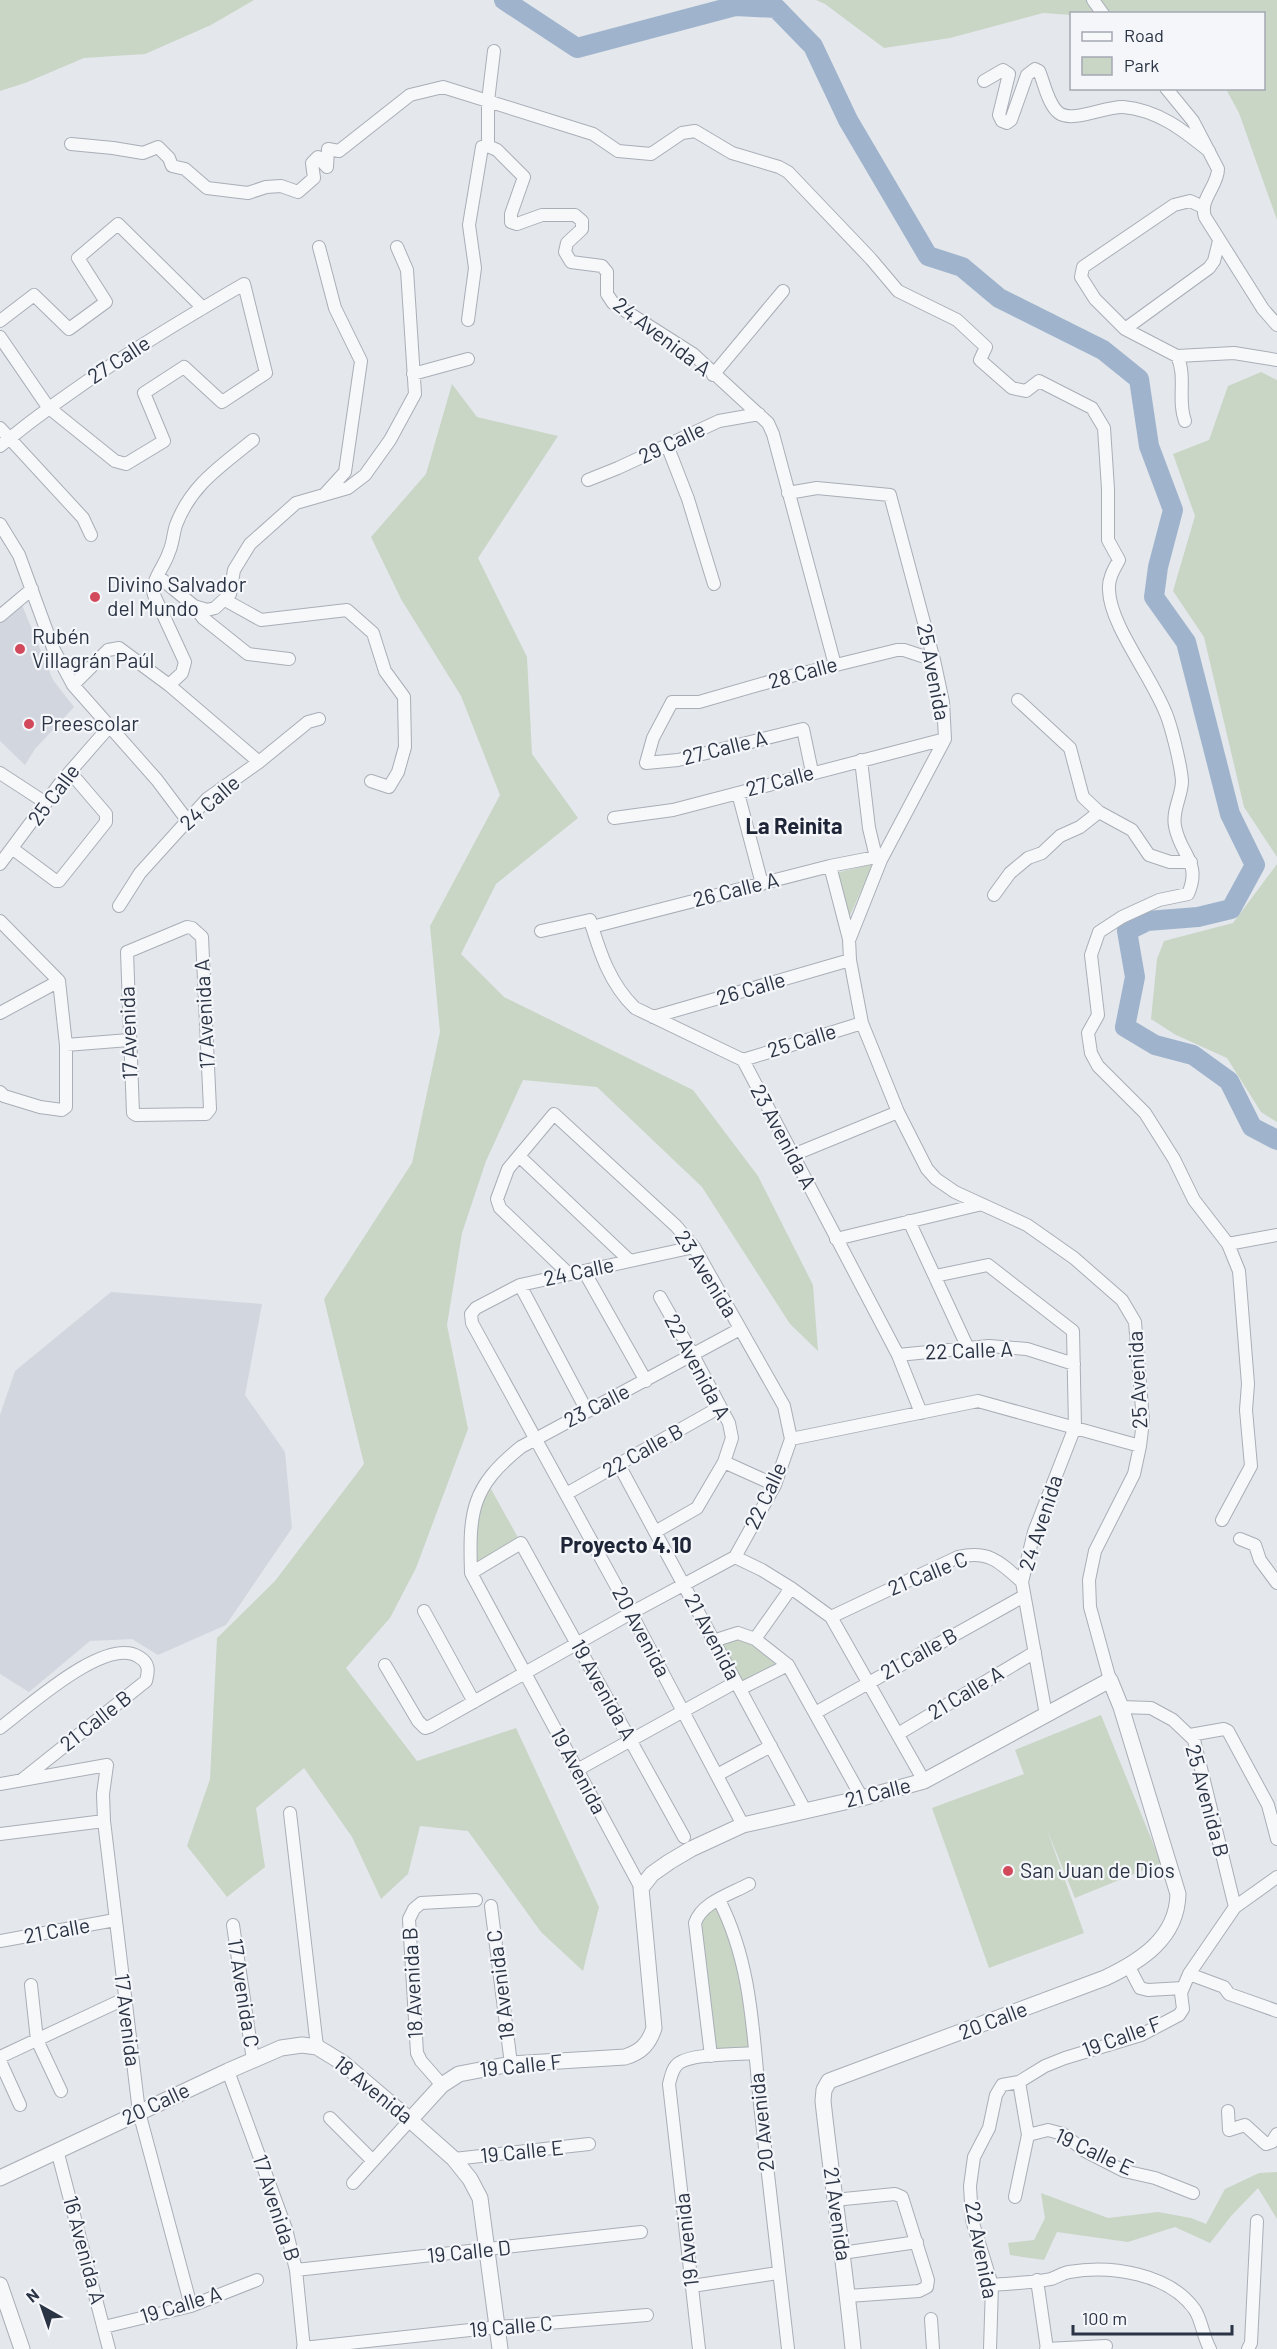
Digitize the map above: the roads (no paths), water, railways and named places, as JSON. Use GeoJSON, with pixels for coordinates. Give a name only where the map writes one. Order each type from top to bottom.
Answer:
{"type":"FeatureCollection","features":[{"type":"Feature","properties":{"kind":"street"},"geometry":{"type":"LineString","coordinates":[[468,320],[475,268],[469,225],[482,147],[488,146],[488,100],[494,51]]}},
{"type":"Feature","properties":{"kind":"street"},"geometry":{"type":"LineString","coordinates":[[984,81],[1003,70],[1009,74],[999,115],[1002,121],[1007,123],[1011,120],[1027,75],[1035,69],[1039,71],[1054,108],[1061,114],[1070,116],[1124,107],[1163,117],[1209,152]]}},
{"type":"Feature","properties":{"kind":"street"},"geometry":{"type":"LineString","coordinates":[[71,144],[143,153],[158,147],[169,158],[172,166],[185,169],[207,188],[248,194],[266,187],[281,186],[298,192],[314,178],[312,163],[318,157],[327,167],[328,149],[339,151],[410,95],[442,87],[593,134],[618,151],[651,154],[682,133],[695,131],[732,153],[780,167],[788,172],[871,259],[898,291],[957,320],[972,334],[986,348],[980,360],[1012,388],[1026,391],[1039,381],[1092,408],[1104,429],[1108,480],[1108,540],[1119,560],[1112,573],[1108,590],[1116,618],[1168,719],[1182,783],[1175,806],[1174,824],[1178,839],[1191,862],[1195,879],[1188,894],[1159,900],[1122,917],[1099,932],[1091,955],[1098,1015],[1088,1033],[1091,1053],[1098,1066],[1145,1113],[1174,1160],[1194,1200],[1228,1244],[1239,1271],[1247,1362],[1246,1410],[1251,1466],[1222,1520]]}},
{"type":"Feature","properties":{"kind":"street"},"geometry":{"type":"LineString","coordinates":[[1168,90],[1193,121],[1216,164],[1218,175],[1203,207],[1205,217],[1263,309],[1277,326]]}},
{"type":"Feature","properties":{"kind":"street","name":"24 Avenida A"},"geometry":{"type":"LineString","coordinates":[[488,146],[497,150],[524,177],[511,214],[511,222],[518,224],[542,215],[575,215],[582,221],[582,229],[567,243],[565,252],[571,262],[602,266],[607,272],[607,294],[613,303],[693,354],[713,375],[768,423],[773,434],[835,665]]}},
{"type":"Feature","properties":{"kind":"street"},"geometry":{"type":"LineString","coordinates":[[1203,207],[1190,201],[1174,205],[1083,267],[1081,277],[1087,289],[1125,329],[1177,356],[1234,353],[1277,360]]}},
{"type":"Feature","properties":{"kind":"street"},"geometry":{"type":"LineString","coordinates":[[0,321],[34,295],[69,329],[106,302],[78,258],[118,224],[203,308]]}},
{"type":"Feature","properties":{"kind":"street"},"geometry":{"type":"LineString","coordinates":[[1125,329],[1209,268],[1215,261],[1220,241]]}},
{"type":"Feature","properties":{"kind":"street"},"geometry":{"type":"LineString","coordinates":[[319,247],[335,308],[361,361],[345,472],[324,495]]}},
{"type":"Feature","properties":{"kind":"street"},"geometry":{"type":"LineString","coordinates":[[194,606],[211,610],[225,600],[230,594],[234,570],[250,544],[296,503],[348,488],[365,475],[390,440],[415,394],[407,270],[397,247]]}},
{"type":"Feature","properties":{"kind":"street","name":"27 Calle"},"geometry":{"type":"LineString","coordinates":[[5,442],[48,407],[244,284],[267,373],[222,402],[183,367],[144,393],[164,441],[126,464],[115,461],[48,407]]}},
{"type":"Feature","properties":{"kind":"street"},"geometry":{"type":"LineString","coordinates":[[713,375],[783,291]]}},
{"type":"Feature","properties":{"kind":"street"},"geometry":{"type":"LineString","coordinates":[[0,337],[48,407]]}},
{"type":"Feature","properties":{"kind":"street"},"geometry":{"type":"LineString","coordinates":[[1177,356],[1182,366],[1182,413],[1185,421]]}},
{"type":"Feature","properties":{"kind":"street"},"geometry":{"type":"LineString","coordinates":[[413,374],[468,358]]}},
{"type":"Feature","properties":{"kind":"street","name":"29 Calle"},"geometry":{"type":"LineString","coordinates":[[588,480],[719,421],[759,414]]}},
{"type":"Feature","properties":{"kind":"street"},"geometry":{"type":"LineString","coordinates":[[0,428],[5,442],[82,518],[91,535]]}},
{"type":"Feature","properties":{"kind":"street"},"geometry":{"type":"LineString","coordinates":[[169,685],[182,673],[185,662],[153,592],[153,585],[170,552],[176,526],[186,503],[202,482],[253,440]]}},
{"type":"Feature","properties":{"kind":"street"},"geometry":{"type":"LineString","coordinates":[[667,445],[688,499],[714,584]]}},
{"type":"Feature","properties":{"kind":"street","name":"25 Avenida"},"geometry":{"type":"LineString","coordinates":[[788,493],[817,488],[891,495],[943,702],[945,739],[878,859],[849,939]]}},
{"type":"Feature","properties":{"kind":"street"},"geometry":{"type":"LineString","coordinates":[[0,524],[20,555],[53,648],[73,685],[157,780],[187,820]]}},
{"type":"Feature","properties":{"kind":"street"},"geometry":{"type":"LineString","coordinates":[[158,576],[194,606],[203,618],[248,654],[289,659]]}},
{"type":"Feature","properties":{"kind":"street"},"geometry":{"type":"LineString","coordinates":[[0,616],[32,589]]}},
{"type":"Feature","properties":{"kind":"street"},"geometry":{"type":"LineString","coordinates":[[225,600],[261,620],[347,610],[373,633],[386,671],[404,697],[405,747],[398,772],[389,787],[371,781]]}},
{"type":"Feature","properties":{"kind":"street"},"geometry":{"type":"LineString","coordinates":[[73,685],[106,651],[113,647],[122,650],[169,685],[259,762]]}},
{"type":"Feature","properties":{"kind":"street","name":"28 Calle"},"geometry":{"type":"LineString","coordinates":[[646,763],[653,738],[672,702],[699,702],[897,650],[904,650],[934,660]]}},
{"type":"Feature","properties":{"kind":"street"},"geometry":{"type":"LineString","coordinates":[[1018,700],[1070,748],[1083,797],[1099,812],[1132,830],[1149,855],[1170,862],[1191,862]]}},
{"type":"Feature","properties":{"kind":"street","name":"24 Calle"},"geometry":{"type":"LineString","coordinates":[[119,906],[140,873],[207,799],[259,762],[308,722],[318,719]]}},
{"type":"Feature","properties":{"kind":"street","name":"25 Calle"},"geometry":{"type":"LineString","coordinates":[[0,864],[70,772],[110,727]]}},
{"type":"Feature","properties":{"kind":"street","name":"27 Calle A"},"geometry":{"type":"LineString","coordinates":[[646,763],[678,760],[803,729],[812,772]]}},
{"type":"Feature","properties":{"kind":"street","name":"27 Calle"},"geometry":{"type":"LineString","coordinates":[[614,818],[673,810],[945,739]]}},
{"type":"Feature","properties":{"kind":"street"},"geometry":{"type":"LineString","coordinates":[[861,760],[869,828],[878,859]]}},
{"type":"Feature","properties":{"kind":"street"},"geometry":{"type":"LineString","coordinates":[[13,849],[59,881],[106,822],[106,814],[70,772]]}},
{"type":"Feature","properties":{"kind":"street"},"geometry":{"type":"LineString","coordinates":[[0,773],[46,803]]}},
{"type":"Feature","properties":{"kind":"street"},"geometry":{"type":"LineString","coordinates":[[738,793],[762,884]]}},
{"type":"Feature","properties":{"kind":"street"},"geometry":{"type":"LineString","coordinates":[[994,895],[1010,873],[1028,858],[1042,853],[1060,836],[1080,827],[1099,812]]}},
{"type":"Feature","properties":{"kind":"street","name":"26 Calle A"},"geometry":{"type":"LineString","coordinates":[[541,931],[591,923],[830,866],[878,859]]}},
{"type":"Feature","properties":{"kind":"street","name":"25 Avenida"},"geometry":{"type":"LineString","coordinates":[[830,866],[849,939],[850,960],[862,1023],[898,1112],[927,1169],[936,1179],[978,1205],[1027,1225],[1074,1258],[1128,1307],[1135,1322],[1143,1421],[1140,1446],[1134,1474],[1095,1551],[1089,1580],[1090,1607],[1110,1680],[1121,1707],[1178,1894],[1178,1908],[1172,1923],[1164,1938],[1152,1950]]}},
{"type":"Feature","properties":{"kind":"street"},"geometry":{"type":"LineString","coordinates":[[0,921],[59,981],[66,1045],[66,1107],[62,1110],[40,1107],[4,1096],[0,1092]]}},
{"type":"Feature","properties":{"kind":"street","name":"23 Avenida A"},"geometry":{"type":"LineString","coordinates":[[591,923],[597,945],[611,978],[623,996],[635,1008],[743,1060],[898,1355],[921,1413]]}},
{"type":"Feature","properties":{"kind":"street","name":"17 Avenida"},"geometry":{"type":"LineString","coordinates":[[133,1113],[127,952],[187,927]]}},
{"type":"Feature","properties":{"kind":"street","name":"17 Avenida A"},"geometry":{"type":"LineString","coordinates":[[133,1113],[136,1115],[206,1114],[210,1109],[202,938],[192,928],[187,927]]}},
{"type":"Feature","properties":{"kind":"street","name":"26 Calle"},"geometry":{"type":"LineString","coordinates":[[653,1017],[850,960]]}},
{"type":"Feature","properties":{"kind":"street"},"geometry":{"type":"LineString","coordinates":[[0,1013],[59,981]]}},
{"type":"Feature","properties":{"kind":"street","name":"25 Calle"},"geometry":{"type":"LineString","coordinates":[[743,1060],[862,1023]]}},
{"type":"Feature","properties":{"kind":"street"},"geometry":{"type":"LineString","coordinates":[[66,1045],[129,1040]]}},
{"type":"Feature","properties":{"kind":"street"},"geometry":{"type":"LineString","coordinates":[[793,1155],[898,1112]]}},
{"type":"Feature","properties":{"kind":"street","name":"23 Avenida"},"geometry":{"type":"LineString","coordinates":[[519,1155],[554,1114],[676,1226],[694,1247],[784,1406],[791,1438]]}},
{"type":"Feature","properties":{"kind":"street"},"geometry":{"type":"LineString","coordinates":[[569,1274],[497,1203],[508,1169],[519,1155],[630,1261]]}},
{"type":"Feature","properties":{"kind":"street"},"geometry":{"type":"LineString","coordinates":[[836,1239],[978,1205]]}},
{"type":"Feature","properties":{"kind":"street"},"geometry":{"type":"LineString","coordinates":[[909,1221],[967,1346]]}},
{"type":"Feature","properties":{"kind":"street"},"geometry":{"type":"LineString","coordinates":[[1228,1244],[1277,1235]]}},
{"type":"Feature","properties":{"kind":"street","name":"24 Calle"},"geometry":{"type":"LineString","coordinates":[[471,1314],[476,1308],[520,1285],[694,1247]]}},
{"type":"Feature","properties":{"kind":"street","name":"24 Avenida"},"geometry":{"type":"LineString","coordinates":[[935,1276],[988,1265],[1073,1331],[1075,1427],[1034,1533],[1022,1582],[1046,1714]]}},
{"type":"Feature","properties":{"kind":"street"},"geometry":{"type":"LineString","coordinates":[[584,1271],[646,1381]]}},
{"type":"Feature","properties":{"kind":"street"},"geometry":{"type":"LineString","coordinates":[[520,1285],[587,1411]]}},
{"type":"Feature","properties":{"kind":"street","name":"22 Avenida A"},"geometry":{"type":"LineString","coordinates":[[660,1297],[729,1423],[732,1438],[723,1462]]}},
{"type":"Feature","properties":{"kind":"street","name":"20 Avenida"},"geometry":{"type":"LineString","coordinates":[[471,1314],[472,1323],[631,1613],[743,1825]]}},
{"type":"Feature","properties":{"kind":"street","name":"23 Calle"},"geometry":{"type":"LineString","coordinates":[[474,1507],[486,1480],[497,1466],[534,1438],[646,1381],[740,1329]]}},
{"type":"Feature","properties":{"kind":"street","name":"22 Calle A"},"geometry":{"type":"LineString","coordinates":[[898,1355],[967,1346],[1028,1349],[1074,1364]]}},
{"type":"Feature","properties":{"kind":"street","name":"22 Calle"},"geometry":{"type":"LineString","coordinates":[[735,1557],[775,1485],[791,1438],[978,1401],[1140,1446]]}},
{"type":"Feature","properties":{"kind":"street","name":"22 Calle B"},"geometry":{"type":"LineString","coordinates":[[566,1494],[720,1407]]}},
{"type":"Feature","properties":{"kind":"street"},"geometry":{"type":"LineString","coordinates":[[655,1532],[697,1508],[723,1462],[775,1485]]}},
{"type":"Feature","properties":{"kind":"street","name":"21 Avenida"},"geometry":{"type":"LineString","coordinates":[[619,1465],[805,1810]]}},
{"type":"Feature","properties":{"kind":"street","name":"19 Avenida"},"geometry":{"type":"LineString","coordinates":[[474,1507],[469,1537],[471,1573],[641,1888],[654,2028],[647,2045]]}},
{"type":"Feature","properties":{"kind":"street"},"geometry":{"type":"LineString","coordinates":[[1240,1539],[1255,1545],[1260,1560],[1277,1583]]}},
{"type":"Feature","properties":{"kind":"street","name":"19 Avenida A"},"geometry":{"type":"LineString","coordinates":[[471,1573],[521,1543],[684,1837]]}},
{"type":"Feature","properties":{"kind":"street","name":"21 Calle C"},"geometry":{"type":"LineString","coordinates":[[831,1617],[958,1557],[973,1554],[998,1560],[1022,1582]]}},
{"type":"Feature","properties":{"kind":"street"},"geometry":{"type":"LineString","coordinates":[[385,1665],[418,1721],[425,1728],[735,1557],[791,1588],[831,1617],[924,1781]]}},
{"type":"Feature","properties":{"kind":"street"},"geometry":{"type":"LineString","coordinates":[[755,1639],[791,1588]]}},
{"type":"Feature","properties":{"kind":"street","name":"21 Calle B"},"geometry":{"type":"LineString","coordinates":[[815,1713],[1024,1596]]}},
{"type":"Feature","properties":{"kind":"street"},"geometry":{"type":"LineString","coordinates":[[424,1611],[474,1702]]}},
{"type":"Feature","properties":{"kind":"street"},"geometry":{"type":"LineString","coordinates":[[713,1641],[738,1633],[755,1639],[788,1665],[862,1798]]}},
{"type":"Feature","properties":{"kind":"street","name":"21 Calle B"},"geometry":{"type":"LineString","coordinates":[[0,1728],[84,1666],[114,1654],[127,1652],[137,1655],[146,1662],[149,1671],[146,1681],[22,1780]]}},
{"type":"Feature","properties":{"kind":"street","name":"21 Calle A"},"geometry":{"type":"LineString","coordinates":[[898,1734],[1035,1652]]}},
{"type":"Feature","properties":{"kind":"street"},"geometry":{"type":"LineString","coordinates":[[577,1770],[682,1710],[788,1665]]}},
{"type":"Feature","properties":{"kind":"street","name":"21 Calle"},"geometry":{"type":"LineString","coordinates":[[641,1888],[652,1874],[669,1862],[743,1825],[862,1798],[924,1781],[1110,1680]]}},
{"type":"Feature","properties":{"kind":"street","name":"25 Avenida B"},"geometry":{"type":"LineString","coordinates":[[1121,1707],[1151,1708],[1173,1720],[1194,1740],[1234,1907]]}},
{"type":"Feature","properties":{"kind":"street"},"geometry":{"type":"LineString","coordinates":[[1190,1735],[1224,1729],[1227,1731],[1268,1805],[1277,1839]]}},
{"type":"Feature","properties":{"kind":"street"},"geometry":{"type":"LineString","coordinates":[[717,1775],[771,1746]]}},
{"type":"Feature","properties":{"kind":"street","name":"17 Avenida"},"geometry":{"type":"LineString","coordinates":[[107,1765],[103,1794],[104,1821],[139,2112],[191,2306]]}},
{"type":"Feature","properties":{"kind":"street","name":"21 Calle B"},"geometry":{"type":"LineString","coordinates":[[0,1784],[107,1765]]}},
{"type":"Feature","properties":{"kind":"street","name":"18 Avenida"},"geometry":{"type":"LineString","coordinates":[[290,1813],[317,2047],[343,2063],[410,2120],[454,2159],[470,2178],[480,2198],[489,2250],[500,2349]]}},
{"type":"Feature","properties":{"kind":"street"},"geometry":{"type":"LineString","coordinates":[[0,1834],[104,1821]]}},
{"type":"Feature","properties":{"kind":"street","name":"19 Calle F"},"geometry":{"type":"LineString","coordinates":[[1002,2085],[1019,2082],[1065,2058],[1140,2035],[1179,2015],[1184,2009],[1181,1994],[1190,1974],[1234,1907],[1277,1877]]}},
{"type":"Feature","properties":{"kind":"street"},"geometry":{"type":"LineString","coordinates":[[749,1884],[704,1907],[695,1923],[711,2056],[755,2053]]}},
{"type":"Feature","properties":{"kind":"street","name":"18 Avenida B"},"geometry":{"type":"LineString","coordinates":[[442,2085],[417,2053],[409,1919],[414,1909],[422,1903],[476,1900]]}},
{"type":"Feature","properties":{"kind":"street","name":"20 Avenida"},"geometry":{"type":"LineString","coordinates":[[719,1900],[731,1924],[742,1957],[751,2005],[778,2274],[788,2349]]}},
{"type":"Feature","properties":{"kind":"street","name":"18 Avenida C"},"geometry":{"type":"LineString","coordinates":[[491,1906],[510,2064]]}},
{"type":"Feature","properties":{"kind":"street","name":"21 Calle"},"geometry":{"type":"LineString","coordinates":[[0,1941],[115,1920]]}},
{"type":"Feature","properties":{"kind":"street","name":"17 Avenida C"},"geometry":{"type":"LineString","coordinates":[[232,1925],[253,2060]]}},
{"type":"Feature","properties":{"kind":"street","name":"20 Calle"},"geometry":{"type":"LineString","coordinates":[[829,2081],[1001,2018],[1128,1967],[1152,1950]]}},
{"type":"Feature","properties":{"kind":"street"},"geometry":{"type":"LineString","coordinates":[[1128,1967],[1140,1988],[1148,1990],[1183,1988]]}},
{"type":"Feature","properties":{"kind":"street"},"geometry":{"type":"LineString","coordinates":[[1190,1974],[1224,1987],[1229,1994],[1277,2011]]}},
{"type":"Feature","properties":{"kind":"street"},"geometry":{"type":"LineString","coordinates":[[30,1985],[37,2040],[61,2091]]}},
{"type":"Feature","properties":{"kind":"street"},"geometry":{"type":"LineString","coordinates":[[20,2105],[0,2059],[124,1999]]}},
{"type":"Feature","properties":{"kind":"street","name":"20 Calle"},"geometry":{"type":"LineString","coordinates":[[0,2178],[281,2048],[302,2045],[317,2047]]}},
{"type":"Feature","properties":{"kind":"street","name":"19 Calle F"},"geometry":{"type":"LineString","coordinates":[[410,2120],[442,2085],[459,2074],[510,2064],[625,2057],[635,2054],[647,2045]]}},
{"type":"Feature","properties":{"kind":"street","name":"19 Avenida"},"geometry":{"type":"LineString","coordinates":[[699,2349],[669,2084],[674,2068],[680,2063],[711,2056]]}},
{"type":"Feature","properties":{"kind":"street","name":"17 Avenida B"},"geometry":{"type":"LineString","coordinates":[[228,2071],[286,2229],[296,2270],[304,2348]]}},
{"type":"Feature","properties":{"kind":"street","name":"21 Avenida"},"geometry":{"type":"LineString","coordinates":[[829,2081],[824,2091],[823,2101],[853,2349]]}},
{"type":"Feature","properties":{"kind":"street"},"geometry":{"type":"LineString","coordinates":[[1015,2197],[1028,2135],[1019,2082]]}},
{"type":"Feature","properties":{"kind":"street","name":"22 Avenida"},"geometry":{"type":"LineString","coordinates":[[990,2349],[992,2285],[972,2220],[970,2186],[974,2157],[989,2128],[996,2095],[1002,2085]]}},
{"type":"Feature","properties":{"kind":"street"},"geometry":{"type":"LineString","coordinates":[[1228,2111],[1229,2130],[1245,2125],[1266,2144],[1272,2142],[1277,2134]]}},
{"type":"Feature","properties":{"kind":"street"},"geometry":{"type":"LineString","coordinates":[[330,2118],[373,2161]]}},
{"type":"Feature","properties":{"kind":"street"},"geometry":{"type":"LineString","coordinates":[[353,2183],[410,2120]]}},
{"type":"Feature","properties":{"kind":"street","name":"19 Calle E"},"geometry":{"type":"LineString","coordinates":[[1028,2135],[1048,2130],[1063,2134],[1085,2151],[1124,2171],[1155,2178],[1193,2193]]}},
{"type":"Feature","properties":{"kind":"street","name":"19 Calle E"},"geometry":{"type":"LineString","coordinates":[[454,2159],[589,2144]]}},
{"type":"Feature","properties":{"kind":"street","name":"16 Avenida A"},"geometry":{"type":"LineString","coordinates":[[57,2150],[110,2349]]}},
{"type":"Feature","properties":{"kind":"street"},"geometry":{"type":"LineString","coordinates":[[834,2200],[895,2194],[902,2197],[928,2280],[927,2287],[919,2291],[848,2296]]}},
{"type":"Feature","properties":{"kind":"street"},"geometry":{"type":"LineString","coordinates":[[1248,2349],[1251,2343],[1257,2221]]}},
{"type":"Feature","properties":{"kind":"street","name":"19 Calle D"},"geometry":{"type":"LineString","coordinates":[[296,2270],[641,2232]]}},
{"type":"Feature","properties":{"kind":"street"},"geometry":{"type":"LineString","coordinates":[[842,2253],[917,2242]]}},
{"type":"Feature","properties":{"kind":"street"},"geometry":{"type":"LineString","coordinates":[[992,2285],[1037,2280],[1081,2271],[1149,2277],[1178,2291],[1197,2312],[1210,2349]]}},
{"type":"Feature","properties":{"kind":"street"},"geometry":{"type":"LineString","coordinates":[[692,2286],[778,2274]]}},
{"type":"Feature","properties":{"kind":"street","name":"19 Calle A"},"geometry":{"type":"LineString","coordinates":[[104,2327],[191,2306],[257,2280]]}},
{"type":"Feature","properties":{"kind":"street"},"geometry":{"type":"LineString","coordinates":[[1037,2280],[1046,2349],[1106,2346]]}},
{"type":"Feature","properties":{"kind":"street"},"geometry":{"type":"LineString","coordinates":[[0,2285],[2,2301],[22,2349]]}},
{"type":"Feature","properties":{"kind":"street","name":"19 Calle C"},"geometry":{"type":"LineString","coordinates":[[304,2348],[498,2327],[647,2315]]}},
{"type":"Feature","properties":{"kind":"street"},"geometry":{"type":"LineString","coordinates":[[931,2319],[933,2349]]}},
{"type":"Feature","properties":{"kind":"waterway"},"geometry":{"type":"LineString","coordinates":[[504,0],[577,48],[735,6],[776,8],[813,46],[848,120],[928,256],[962,267],[999,298],[1103,350],[1139,379],[1149,446],[1173,510],[1158,567],[1154,597],[1186,642],[1230,814],[1255,865],[1231,909],[1198,917],[1147,921],[1127,931],[1135,977],[1125,1027],[1155,1045],[1193,1055],[1229,1081],[1252,1127],[1277,1140]]}},
{"type":"Feature","properties":{"kind":"place","name":"Divino Salvador del Mundo"},"geometry":{"type":"Point","coordinates":[95,597]}},
{"type":"Feature","properties":{"kind":"place","name":"Rubén Villagrán Paúl"},"geometry":{"type":"Point","coordinates":[20,649]}},
{"type":"Feature","properties":{"kind":"place","name":"Preescolar"},"geometry":{"type":"Point","coordinates":[29,724]}},
{"type":"Feature","properties":{"kind":"place","name":"San Juan de Dios"},"geometry":{"type":"Point","coordinates":[1008,1871]}},
{"type":"Feature","properties":{"kind":"district","name":"La Reinita"},"geometry":{"type":"Point","coordinates":[794,826]}},
{"type":"Feature","properties":{"kind":"district","name":"Proyecto 4.10"},"geometry":{"type":"Point","coordinates":[626,1545]}}]}
